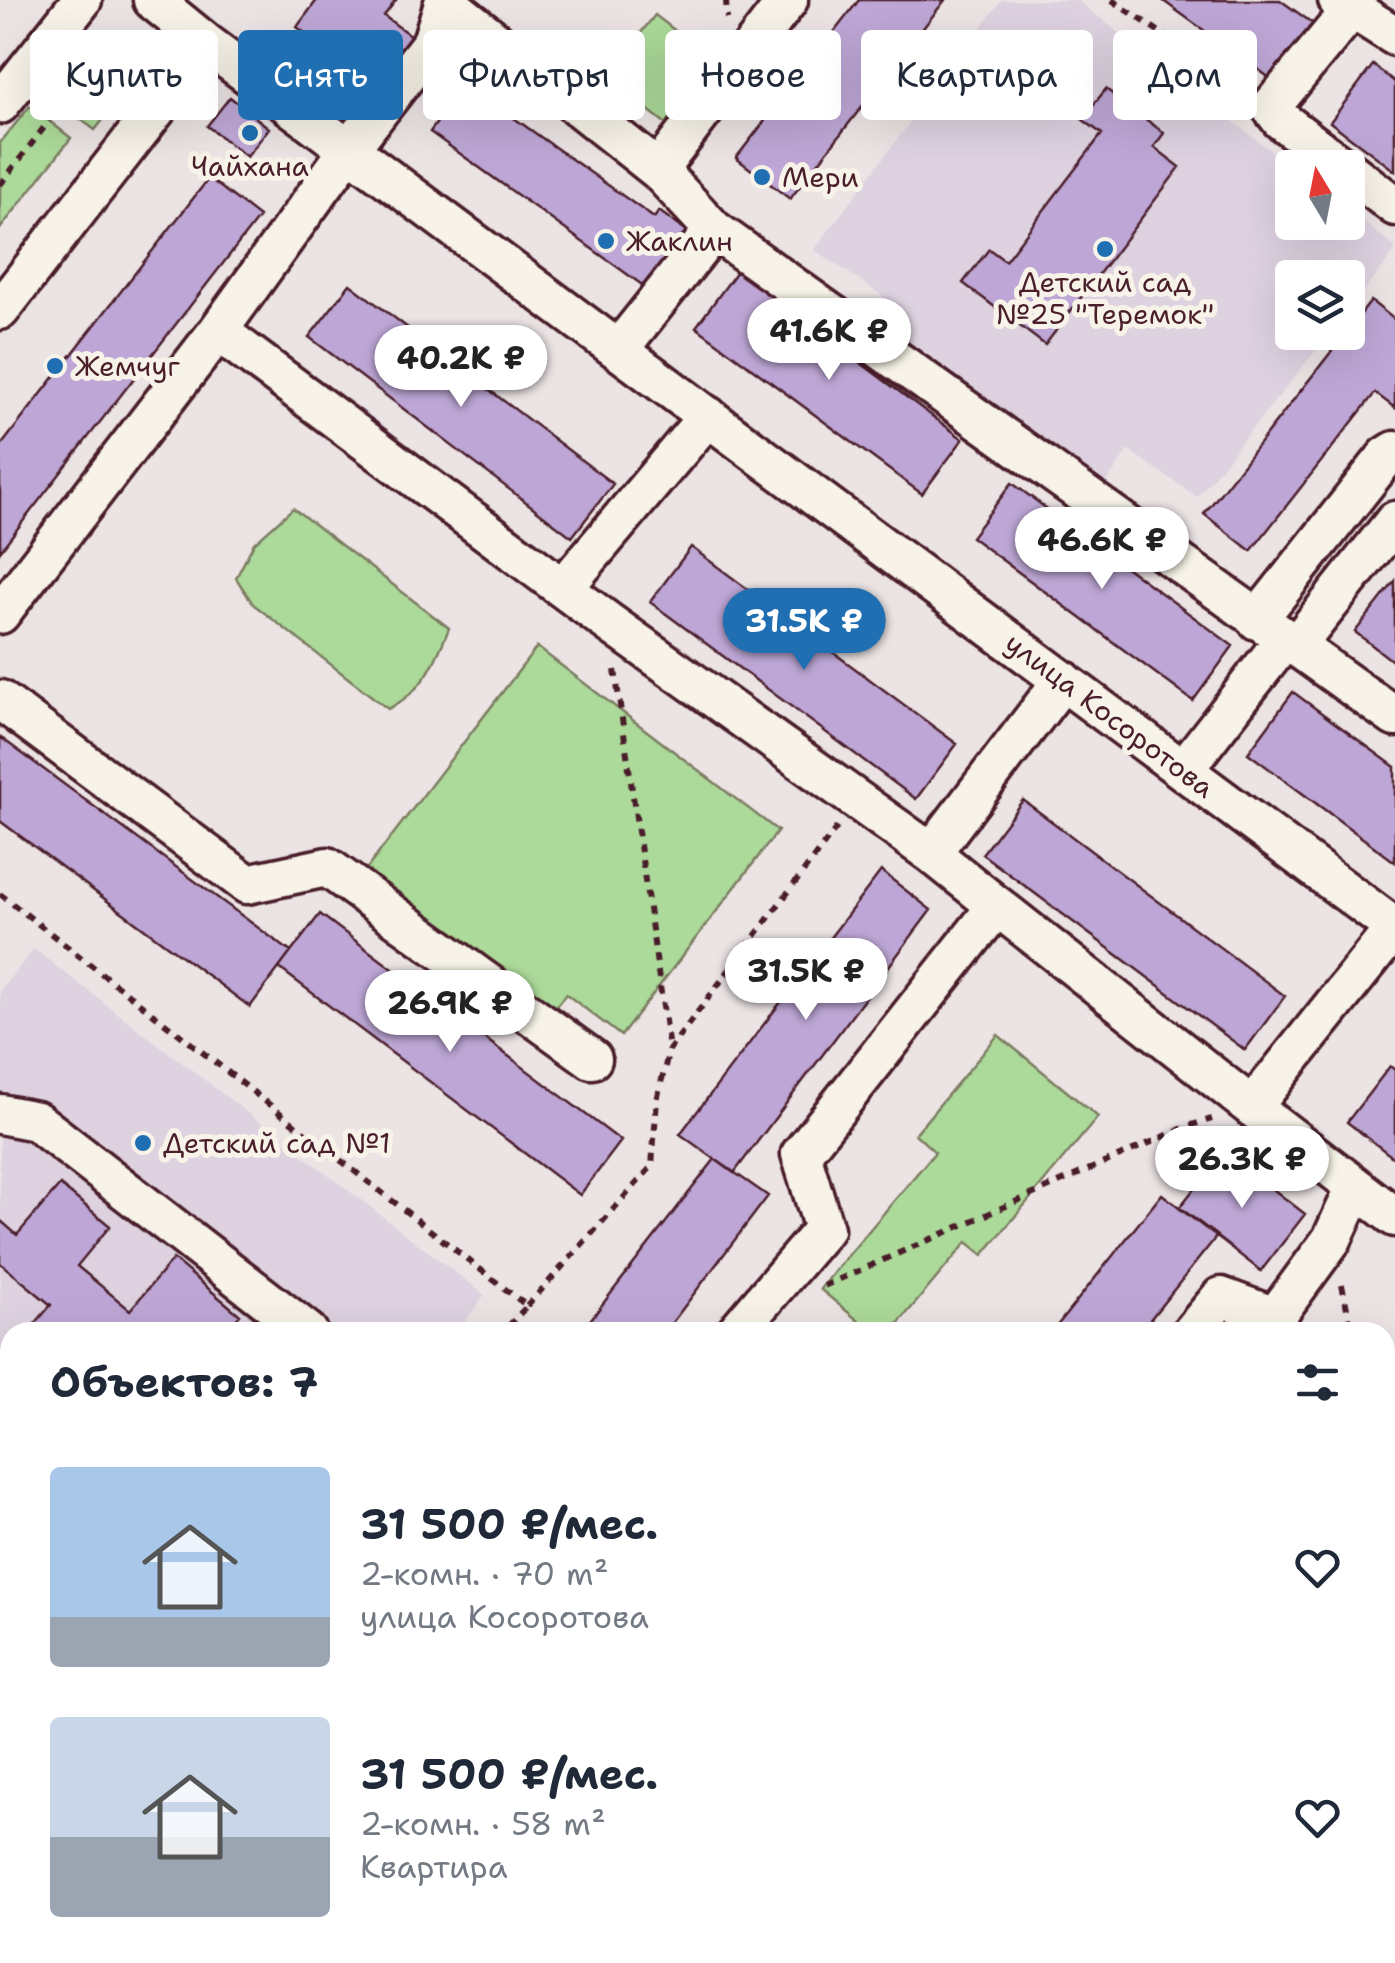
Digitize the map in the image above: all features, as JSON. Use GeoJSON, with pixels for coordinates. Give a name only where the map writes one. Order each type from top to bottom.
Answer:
{"type":"FeatureCollection","features":[{"type":"Feature","properties":{"kind":"street"},"geometry":{"type":"LineString","coordinates":[[0,104],[82,0]]}},
{"type":"Feature","properties":{"kind":"street","name":"улица Косоротова"},"geometry":{"type":"LineString","coordinates":[[154,0],[190,30]]}},
{"type":"Feature","properties":{"kind":"street"},"geometry":{"type":"LineString","coordinates":[[0,614],[218,331],[432,42],[445,0],[658,170],[714,230],[1395,716]]}},
{"type":"Feature","properties":{"kind":"street"},"geometry":{"type":"LineString","coordinates":[[658,170],[788,0]]}},
{"type":"Feature","properties":{"kind":"street"},"geometry":{"type":"LineString","coordinates":[[1321,150],[1281,120],[1271,107],[1347,3],[1395,36]]}},
{"type":"Feature","properties":{"kind":"street","name":"улица Косоротова"},"geometry":{"type":"LineString","coordinates":[[218,52],[1395,928]]}},
{"type":"Feature","properties":{"kind":"street"},"geometry":{"type":"LineString","coordinates":[[0,310],[148,120]]}},
{"type":"Feature","properties":{"kind":"street"},"geometry":{"type":"LineString","coordinates":[[1365,183],[1395,206]]}},
{"type":"Feature","properties":{"kind":"street"},"geometry":{"type":"LineString","coordinates":[[620,349],[714,230]]}},
{"type":"Feature","properties":{"kind":"street"},"geometry":{"type":"LineString","coordinates":[[218,331],[608,622],[931,853],[1395,1216]]}},
{"type":"Feature","properties":{"kind":"street"},"geometry":{"type":"LineString","coordinates":[[564,587],[708,416]]}},
{"type":"Feature","properties":{"kind":"street"},"geometry":{"type":"LineString","coordinates":[[1184,769],[1279,635],[1387,456],[1395,452]]}},
{"type":"Feature","properties":{"kind":"street"},"geometry":{"type":"LineString","coordinates":[[1279,635],[1395,522]]}},
{"type":"Feature","properties":{"kind":"street"},"geometry":{"type":"LineString","coordinates":[[931,853],[1062,680]]}},
{"type":"Feature","properties":{"kind":"street"},"geometry":{"type":"LineString","coordinates":[[0,700],[246,884],[326,867],[592,1059]]}},
{"type":"Feature","properties":{"kind":"street"},"geometry":{"type":"LineString","coordinates":[[745,1322],[824,1229],[801,1154],[997,906]]}},
{"type":"Feature","properties":{"kind":"street"},"geometry":{"type":"LineString","coordinates":[[1252,1107],[1395,928]]}},
{"type":"Feature","properties":{"kind":"street"},"geometry":{"type":"LineString","coordinates":[[0,1114],[36,1121],[295,1322]]}},
{"type":"Feature","properties":{"kind":"street"},"geometry":{"type":"LineString","coordinates":[[1201,1322],[1222,1297],[1274,1316],[1332,1238],[1356,1187]]}},
{"type":"Feature","properties":{"kind":"path"},"geometry":{"type":"LineString","coordinates":[[1112,0],[1271,107]]}},
{"type":"Feature","properties":{"kind":"path"},"geometry":{"type":"LineString","coordinates":[[0,184],[49,121]]}},
{"type":"Feature","properties":{"kind":"path"},"geometry":{"type":"LineString","coordinates":[[608,622],[670,1050]]}},
{"type":"Feature","properties":{"kind":"path"},"geometry":{"type":"LineString","coordinates":[[512,1322],[652,1166],[656,1100],[670,1050],[856,801]]}},
{"type":"Feature","properties":{"kind":"path"},"geometry":{"type":"LineString","coordinates":[[0,894],[526,1306]]}},
{"type":"Feature","properties":{"kind":"path"},"geometry":{"type":"LineString","coordinates":[[818,1288],[1188,1126],[1252,1107]]}},
{"type":"Feature","properties":{"kind":"shaded area","name":"Детский сад №25 \"Теремок\""},"geometry":{"type":"Polygon","coordinates":[[[1002,0],[1077,0],[1116,30],[1113,120],[1231,120],[1275,154],[1275,240],[1365,240],[1365,223],[1395,247],[1365,290],[1365,260],[1275,260],[1275,350],[1316,350],[1197,497],[1128,450],[1102,490],[878,320],[883,296],[814,250],[912,120],[1093,120],[1093,30],[979,30],[1002,0]]]}},
{"type":"Feature","properties":{"kind":"shaded area","name":"Детский сад №1"},"geometry":{"type":"Polygon","coordinates":[[[34,949],[485,1295],[465,1322],[0,1322],[0,990],[34,949]]]}},
{"type":"Feature","properties":{"kind":"green space"},"geometry":{"type":"Polygon","coordinates":[[[655,15],[674,30],[665,30],[665,120],[682,120],[674,130],[645,107],[643,30],[655,15]]]}},
{"type":"Feature","properties":{"kind":"green space"},"geometry":{"type":"Polygon","coordinates":[[[30,106],[30,120],[48,120],[71,138],[0,229],[0,143],[30,106]]]}},
{"type":"Feature","properties":{"kind":"green space"},"geometry":{"type":"Polygon","coordinates":[[[82,120],[103,120],[95,130],[82,120]]]}},
{"type":"Feature","properties":{"kind":"green space"},"geometry":{"type":"Polygon","coordinates":[[[293,508],[449,628],[419,685],[388,709],[253,604],[236,578],[254,543],[293,508]]]}},
{"type":"Feature","properties":{"kind":"green space"},"geometry":{"type":"Polygon","coordinates":[[[537,647],[778,831],[621,1036],[566,994],[550,1013],[365,871],[537,647]]]}},
{"type":"Feature","properties":{"kind":"green space"},"geometry":{"type":"Polygon","coordinates":[[[998,1035],[1098,1117],[983,1255],[967,1242],[899,1322],[860,1322],[820,1289],[935,1152],[915,1134],[998,1035]]]}},
{"type":"Feature","properties":{"kind":"building"},"geometry":{"type":"Polygon","coordinates":[[[317,0],[396,0],[384,16],[403,30],[301,30],[297,27],[317,0]]]}},
{"type":"Feature","properties":{"kind":"building"},"geometry":{"type":"Polygon","coordinates":[[[859,0],[945,0],[922,30],[861,30],[861,108],[790,199],[736,158],[766,120],[841,120],[841,30],[836,30],[859,0]]]}},
{"type":"Feature","properties":{"kind":"building"},"geometry":{"type":"Polygon","coordinates":[[[1162,0],[1280,0],[1315,25],[1274,81],[1257,69],[1257,30],[1203,30],[1162,0]]]}},
{"type":"Feature","properties":{"kind":"building"},"geometry":{"type":"Polygon","coordinates":[[[403,30],[411,36],[403,47],[403,30]]]}},
{"type":"Feature","properties":{"kind":"building"},"geometry":{"type":"Polygon","coordinates":[[[1373,65],[1395,82],[1395,171],[1330,122],[1373,65]]]}},
{"type":"Feature","properties":{"kind":"building"},"geometry":{"type":"Polygon","coordinates":[[[1106,89],[1113,94],[1113,120],[1147,120],[1164,133],[1154,147],[1180,167],[1045,345],[963,283],[989,249],[1005,261],[1102,134],[1083,120],[1093,120],[1093,105],[1106,89]]]}},
{"type":"Feature","properties":{"kind":"building"},"geometry":{"type":"Polygon","coordinates":[[[230,97],[238,103],[238,120],[259,120],[269,128],[247,157],[207,126],[218,120],[218,112],[230,97]]]}},
{"type":"Feature","properties":{"kind":"building"},"geometry":{"type":"Polygon","coordinates":[[[439,120],[517,120],[654,218],[659,211],[686,231],[645,287],[430,132],[439,120]]]}},
{"type":"Feature","properties":{"kind":"building"},"geometry":{"type":"Polygon","coordinates":[[[209,178],[259,217],[0,551],[0,447],[209,178]]]}},
{"type":"Feature","properties":{"kind":"building"},"geometry":{"type":"Polygon","coordinates":[[[737,271],[963,439],[922,494],[696,327],[737,271]]]}},
{"type":"Feature","properties":{"kind":"building"},"geometry":{"type":"Polygon","coordinates":[[[350,284],[613,484],[572,537],[309,337],[350,284]]]}},
{"type":"Feature","properties":{"kind":"building"},"geometry":{"type":"Polygon","coordinates":[[[1371,301],[1395,320],[1395,408],[1375,393],[1251,551],[1204,514],[1333,350],[1365,350],[1365,309],[1371,301]]]}},
{"type":"Feature","properties":{"kind":"building"},"geometry":{"type":"Polygon","coordinates":[[[1012,483],[1233,646],[1193,701],[971,537],[1012,483]]]}},
{"type":"Feature","properties":{"kind":"building"},"geometry":{"type":"Polygon","coordinates":[[[691,547],[957,744],[916,799],[650,602],[691,547]]]}},
{"type":"Feature","properties":{"kind":"building"},"geometry":{"type":"Polygon","coordinates":[[[1395,581],[1395,663],[1355,632],[1395,581]]]}},
{"type":"Feature","properties":{"kind":"building"},"geometry":{"type":"Polygon","coordinates":[[[1293,692],[1395,767],[1395,862],[1248,753],[1293,692]]]}},
{"type":"Feature","properties":{"kind":"building"},"geometry":{"type":"Polygon","coordinates":[[[0,737],[291,952],[250,1007],[0,821],[0,737]]]}},
{"type":"Feature","properties":{"kind":"building"},"geometry":{"type":"Polygon","coordinates":[[[1023,800],[1285,996],[1245,1050],[982,854],[1023,800]]]}},
{"type":"Feature","properties":{"kind":"building"},"geometry":{"type":"Polygon","coordinates":[[[881,871],[931,910],[734,1173],[680,1134],[881,871]]]}},
{"type":"Feature","properties":{"kind":"building"},"geometry":{"type":"Polygon","coordinates":[[[320,914],[621,1141],[580,1195],[279,968],[320,914]]]}},
{"type":"Feature","properties":{"kind":"building"},"geometry":{"type":"Polygon","coordinates":[[[1390,1066],[1395,1070],[1395,1159],[1347,1122],[1390,1066]]]}},
{"type":"Feature","properties":{"kind":"building"},"geometry":{"type":"Polygon","coordinates":[[[1224,1151],[1305,1214],[1261,1271],[1179,1208],[1224,1151]]]}},
{"type":"Feature","properties":{"kind":"building"},"geometry":{"type":"Polygon","coordinates":[[[715,1159],[768,1196],[673,1322],[589,1322],[715,1159]]]}},
{"type":"Feature","properties":{"kind":"building"},"geometry":{"type":"Polygon","coordinates":[[[60,1185],[110,1226],[77,1266],[130,1310],[173,1259],[240,1315],[234,1322],[37,1322],[51,1305],[0,1263],[0,1220],[17,1235],[60,1185]]]}},
{"type":"Feature","properties":{"kind":"building"},"geometry":{"type":"Polygon","coordinates":[[[1162,1194],[1217,1236],[1148,1322],[1060,1322],[1162,1194]]]}},
{"type":"Feature","properties":{"kind":"place","name":"Чайхана"},"geometry":{"type":"Point","coordinates":[250,133]}},
{"type":"Feature","properties":{"kind":"place","name":"Мери"},"geometry":{"type":"Point","coordinates":[762,177]}},
{"type":"Feature","properties":{"kind":"place","name":"Жаклин"},"geometry":{"type":"Point","coordinates":[606,241]}},
{"type":"Feature","properties":{"kind":"place","name":"Детский сад №25 \"Теремок\""},"geometry":{"type":"Point","coordinates":[1105,249]}},
{"type":"Feature","properties":{"kind":"place","name":"Жемчуг"},"geometry":{"type":"Point","coordinates":[55,366]}},
{"type":"Feature","properties":{"kind":"place","name":"Детский сад №1"},"geometry":{"type":"Point","coordinates":[143,1143]}}]}
